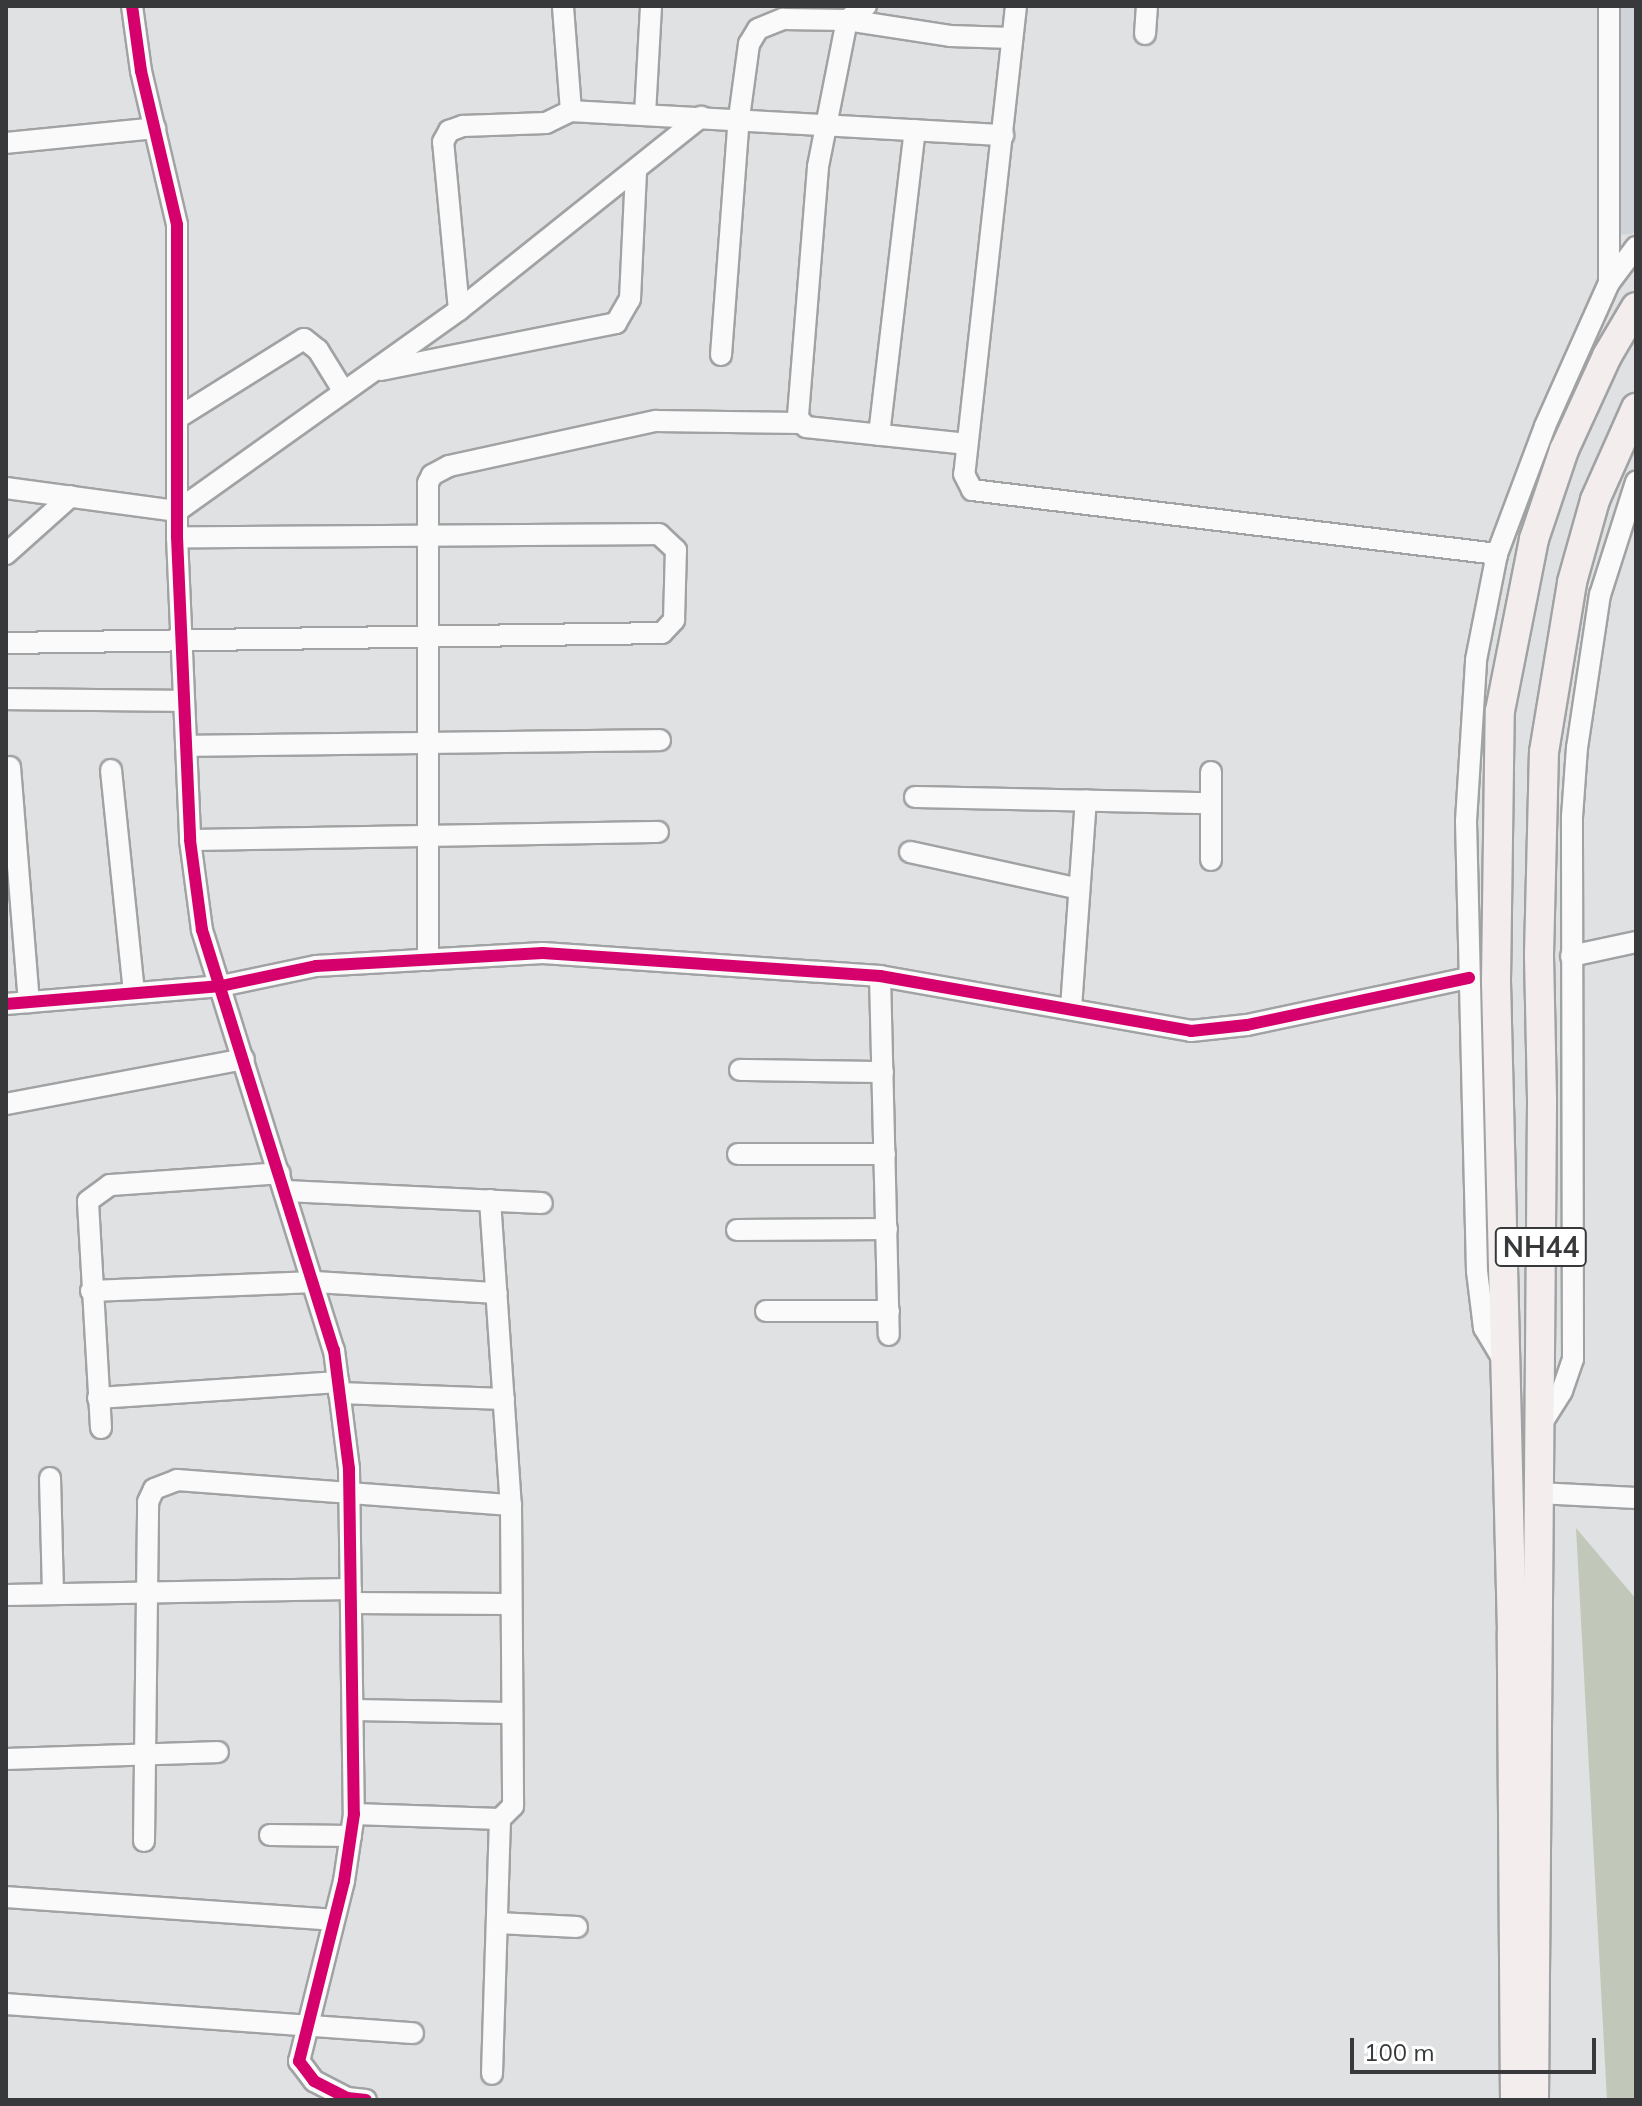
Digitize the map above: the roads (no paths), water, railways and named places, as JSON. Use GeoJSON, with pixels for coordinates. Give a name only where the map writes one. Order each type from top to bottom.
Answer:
{"type":"FeatureCollection","features":[{"type":"Feature","properties":{"kind":"highway","name":"NH44"},"geometry":{"type":"LineString","coordinates":[[1515,2100],[1512,1632],[1495,866],[1500,711],[1534,539],[1564,450],[1607,356],[1636,307]]}},
{"type":"Feature","properties":{"kind":"highway","name":"NH44"},"geometry":{"type":"LineString","coordinates":[[1534,2100],[1540,1427],[1539,955],[1544,752],[1555,667],[1576,568],[1595,500],[1636,408]]}},
{"type":"Feature","properties":{"kind":"street"},"geometry":{"type":"LineString","coordinates":[[132,6],[177,225],[177,537],[190,840],[202,930],[315,1282],[338,1387],[349,1494],[354,1814],[333,1920],[299,2061],[302,2072],[347,2098],[366,2100]]}},
{"type":"Feature","properties":{"kind":"street"},"geometry":{"type":"LineString","coordinates":[[563,6],[571,111]]}},
{"type":"Feature","properties":{"kind":"street"},"geometry":{"type":"LineString","coordinates":[[645,114],[651,6]]}},
{"type":"Feature","properties":{"kind":"street"},"geometry":{"type":"LineString","coordinates":[[800,423],[797,409],[813,209],[826,126],[847,20],[866,6]]}},
{"type":"Feature","properties":{"kind":"street"},"geometry":{"type":"LineString","coordinates":[[1016,6],[967,444],[966,481],[981,493],[1497,554]]}},
{"type":"Feature","properties":{"kind":"street"},"geometry":{"type":"LineString","coordinates":[[1145,34],[1147,6]]}},
{"type":"Feature","properties":{"kind":"street"},"geometry":{"type":"LineString","coordinates":[[1604,7],[1609,283]]}},
{"type":"Feature","properties":{"kind":"street"},"geometry":{"type":"LineString","coordinates":[[721,355],[739,118],[749,44],[758,29],[783,19],[847,20],[950,36],[1012,38]]}},
{"type":"Feature","properties":{"kind":"street"},"geometry":{"type":"LineString","coordinates":[[459,310],[442,161],[449,131],[546,123],[571,111],[1003,135]]}},
{"type":"Feature","properties":{"kind":"street"},"geometry":{"type":"LineString","coordinates":[[6,488],[177,511],[459,310],[701,117]]}},
{"type":"Feature","properties":{"kind":"street"},"geometry":{"type":"LineString","coordinates":[[6,143],[155,128]]}},
{"type":"Feature","properties":{"kind":"street"},"geometry":{"type":"LineString","coordinates":[[879,435],[915,130]]}},
{"type":"Feature","properties":{"kind":"street"},"geometry":{"type":"LineString","coordinates":[[375,371],[616,323],[630,299],[636,171]]}},
{"type":"Feature","properties":{"kind":"street"},"geometry":{"type":"LineString","coordinates":[[1504,1361],[1484,1328],[1477,1271],[1469,978],[1469,743],[1476,660],[1497,554],[1545,426],[1609,283],[1636,247]]}},
{"type":"Feature","properties":{"kind":"street"},"geometry":{"type":"LineString","coordinates":[[179,417],[304,339],[318,350],[344,392]]}},
{"type":"Feature","properties":{"kind":"street"},"geometry":{"type":"LineString","coordinates":[[428,960],[428,483],[449,466],[656,421],[800,423],[967,444]]}},
{"type":"Feature","properties":{"kind":"street"},"geometry":{"type":"LineString","coordinates":[[1540,1427],[1562,1391],[1573,1359],[1572,817],[1584,686],[1609,556],[1636,482]]}},
{"type":"Feature","properties":{"kind":"street"},"geometry":{"type":"LineString","coordinates":[[6,554],[71,496]]}},
{"type":"Feature","properties":{"kind":"street"},"geometry":{"type":"LineString","coordinates":[[6,643],[662,633],[674,620],[676,550],[659,534],[428,533],[177,537]]}},
{"type":"Feature","properties":{"kind":"street"},"geometry":{"type":"LineString","coordinates":[[6,699],[184,701]]}},
{"type":"Feature","properties":{"kind":"street"},"geometry":{"type":"LineString","coordinates":[[186,746],[660,740]]}},
{"type":"Feature","properties":{"kind":"street"},"geometry":{"type":"LineString","coordinates":[[10,767],[29,1002]]}},
{"type":"Feature","properties":{"kind":"street"},"geometry":{"type":"LineString","coordinates":[[111,770],[134,993]]}},
{"type":"Feature","properties":{"kind":"street"},"geometry":{"type":"LineString","coordinates":[[1211,772],[1211,860]]}},
{"type":"Feature","properties":{"kind":"street"},"geometry":{"type":"LineString","coordinates":[[915,797],[1211,803]]}},
{"type":"Feature","properties":{"kind":"street"},"geometry":{"type":"LineString","coordinates":[[1071,1008],[1086,801]]}},
{"type":"Feature","properties":{"kind":"street"},"geometry":{"type":"LineString","coordinates":[[190,840],[658,832]]}},
{"type":"Feature","properties":{"kind":"street"},"geometry":{"type":"LineString","coordinates":[[910,852],[1079,889]]}},
{"type":"Feature","properties":{"kind":"street"},"geometry":{"type":"LineString","coordinates":[[1571,956],[1636,942]]}},
{"type":"Feature","properties":{"kind":"street"},"geometry":{"type":"LineString","coordinates":[[6,1004],[221,986],[316,966],[543,953],[880,976],[1071,1008],[1169,1029],[1216,1029],[1469,978]]}},
{"type":"Feature","properties":{"kind":"street"},"geometry":{"type":"LineString","coordinates":[[880,976],[889,1335]]}},
{"type":"Feature","properties":{"kind":"street"},"geometry":{"type":"LineString","coordinates":[[6,1104],[244,1059]]}},
{"type":"Feature","properties":{"kind":"street"},"geometry":{"type":"LineString","coordinates":[[740,1070],[883,1072]]}},
{"type":"Feature","properties":{"kind":"street"},"geometry":{"type":"LineString","coordinates":[[738,1154],[885,1154]]}},
{"type":"Feature","properties":{"kind":"street"},"geometry":{"type":"LineString","coordinates":[[101,1428],[86,1214],[88,1201],[97,1190],[282,1182],[542,1203]]}},
{"type":"Feature","properties":{"kind":"street"},"geometry":{"type":"LineString","coordinates":[[490,1200],[511,1505],[513,1806],[500,1819],[492,2074]]}},
{"type":"Feature","properties":{"kind":"street"},"geometry":{"type":"LineString","coordinates":[[737,1230],[887,1229]]}},
{"type":"Feature","properties":{"kind":"street"},"geometry":{"type":"LineString","coordinates":[[91,1291],[315,1282],[497,1293]]}},
{"type":"Feature","properties":{"kind":"street"},"geometry":{"type":"LineString","coordinates":[[766,1311],[889,1311]]}},
{"type":"Feature","properties":{"kind":"street"},"geometry":{"type":"LineString","coordinates":[[98,1398],[338,1387],[504,1399]]}},
{"type":"Feature","properties":{"kind":"street"},"geometry":{"type":"LineString","coordinates":[[50,1478],[53,1594]]}},
{"type":"Feature","properties":{"kind":"street"},"geometry":{"type":"LineString","coordinates":[[144,1841],[148,1502],[164,1483],[511,1505]]}},
{"type":"Feature","properties":{"kind":"street"},"geometry":{"type":"LineString","coordinates":[[1538,1493],[1636,1498]]}},
{"type":"Feature","properties":{"kind":"street"},"geometry":{"type":"LineString","coordinates":[[6,1595],[146,1593],[351,1596],[511,1604]]}},
{"type":"Feature","properties":{"kind":"street"},"geometry":{"type":"LineString","coordinates":[[353,1710],[512,1713]]}},
{"type":"Feature","properties":{"kind":"street"},"geometry":{"type":"LineString","coordinates":[[6,1759],[218,1752]]}},
{"type":"Feature","properties":{"kind":"street"},"geometry":{"type":"LineString","coordinates":[[354,1814],[500,1819]]}},
{"type":"Feature","properties":{"kind":"street"},"geometry":{"type":"LineString","coordinates":[[270,1835],[351,1836]]}},
{"type":"Feature","properties":{"kind":"street"},"geometry":{"type":"LineString","coordinates":[[6,1897],[333,1920]]}},
{"type":"Feature","properties":{"kind":"street"},"geometry":{"type":"LineString","coordinates":[[498,1923],[577,1927]]}},
{"type":"Feature","properties":{"kind":"street"},"geometry":{"type":"LineString","coordinates":[[6,2004],[413,2033]]}}]}
